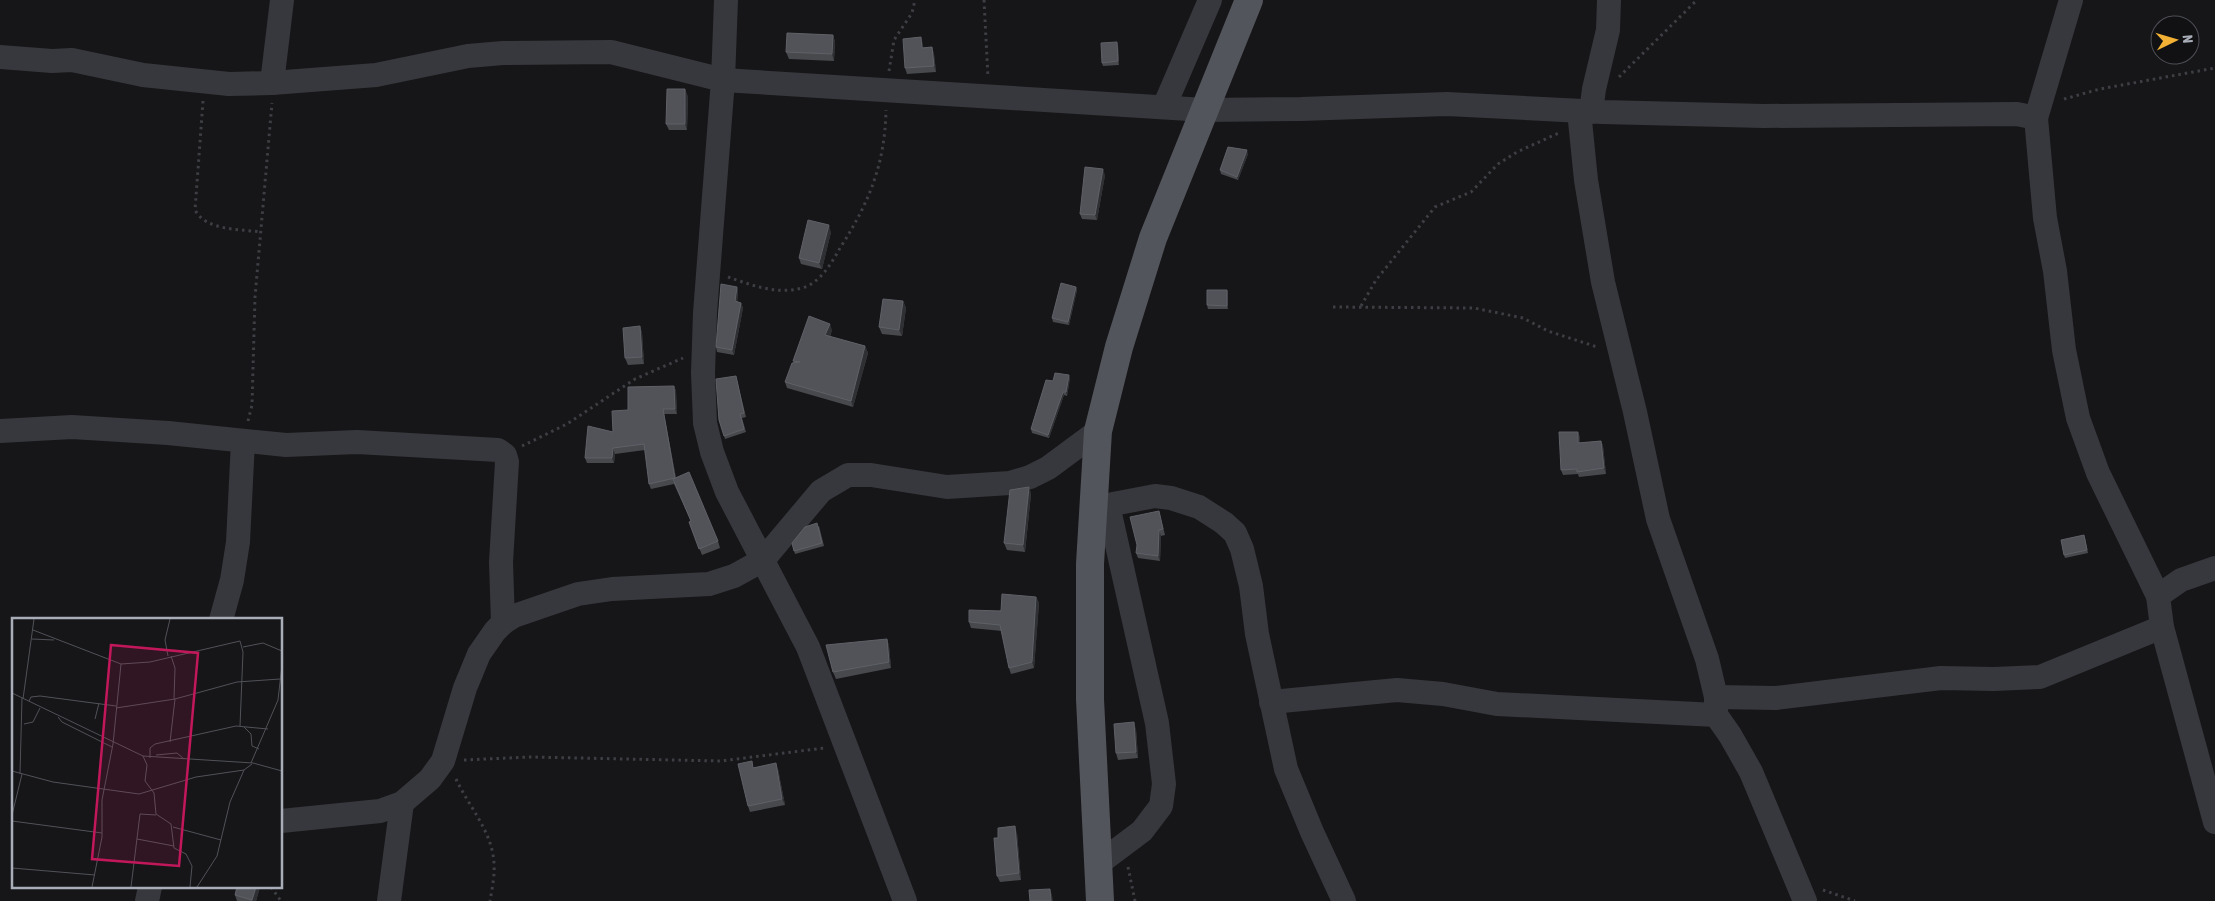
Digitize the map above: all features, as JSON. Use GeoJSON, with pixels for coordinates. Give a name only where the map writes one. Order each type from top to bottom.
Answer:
{"type":"FeatureCollection","features":[{"type":"Feature","properties":{"kind":"main road"},"geometry":{"type":"LineString","coordinates":[[1100,901],[1090,699],[1090,564],[1100,507],[1098,431],[1119,347],[1153,238],[1249,0]]}},
{"type":"Feature","properties":{"kind":"street"},"geometry":{"type":"LineString","coordinates":[[272,83],[282,0]]}},
{"type":"Feature","properties":{"kind":"street"},"geometry":{"type":"LineString","coordinates":[[726,0],[723,80],[708,270],[704,349],[705,423],[712,452],[726,492],[808,647],[905,901]]}},
{"type":"Feature","properties":{"kind":"street"},"geometry":{"type":"LineString","coordinates":[[1164,107],[1210,0]]}},
{"type":"Feature","properties":{"kind":"street"},"geometry":{"type":"LineString","coordinates":[[1609,0],[1608,30],[1594,89],[1583,116],[1586,180],[1603,282],[1658,519],[1704,650],[1716,706],[1751,772],[1802,892]]}},
{"type":"Feature","properties":{"kind":"street"},"geometry":{"type":"LineString","coordinates":[[2071,0],[2038,112],[2045,218],[2055,271],[2064,350],[2078,418],[2098,473],[2158,596],[2162,627],[2215,822]]}},
{"type":"Feature","properties":{"kind":"street"},"geometry":{"type":"LineString","coordinates":[[0,57],[52,61],[72,60],[143,75],[204,82],[272,83],[376,74],[468,56],[503,52],[611,52],[723,80],[1205,110],[1447,104],[1583,116],[2017,114],[2038,112]]}},
{"type":"Feature","properties":{"kind":"street"},"geometry":{"type":"LineString","coordinates":[[0,432],[72,427],[168,433],[286,445],[357,442],[476,448],[503,452],[507,462],[500,562],[503,623]]}},
{"type":"Feature","properties":{"kind":"street"},"geometry":{"type":"LineString","coordinates":[[282,822],[361,815],[380,811],[402,802],[430,779],[446,761],[465,688],[479,654],[503,623],[514,616],[578,594],[612,589],[709,584],[734,576],[763,560],[821,491],[848,475],[870,475],[947,487],[1010,483],[1030,477],[1048,468],[1098,431]]}},
{"type":"Feature","properties":{"kind":"street"},"geometry":{"type":"LineString","coordinates":[[222,618],[232,580],[238,542],[243,441]]}},
{"type":"Feature","properties":{"kind":"street"},"geometry":{"type":"LineString","coordinates":[[1098,864],[1142,831],[1161,806],[1164,784],[1157,723],[1100,507],[1155,496],[1171,498],[1199,507],[1224,522],[1235,533],[1242,549],[1251,586],[1257,634],[1286,769],[1312,832],[1344,901]]}},
{"type":"Feature","properties":{"kind":"street"},"geometry":{"type":"LineString","coordinates":[[2158,596],[2181,580],[2215,568]]}},
{"type":"Feature","properties":{"kind":"street"},"geometry":{"type":"LineString","coordinates":[[1271,702],[1397,690],[1443,694],[1497,704],[1716,706],[1941,678],[1994,680],[2040,677],[2162,627]]}},
{"type":"Feature","properties":{"kind":"street"},"geometry":{"type":"LineString","coordinates":[[389,901],[402,802]]}},
{"type":"Feature","properties":{"kind":"street"},"geometry":{"type":"LineString","coordinates":[[147,901],[150,888]]}},
{"type":"Feature","properties":{"kind":"path"},"geometry":{"type":"LineString","coordinates":[[708,270],[756,287],[784,290],[803,288],[819,279],[861,214],[873,188],[883,152],[887,90],[894,40],[912,13],[915,0]]}},
{"type":"Feature","properties":{"kind":"path"},"geometry":{"type":"LineString","coordinates":[[984,0],[988,97]]}},
{"type":"Feature","properties":{"kind":"path"},"geometry":{"type":"LineString","coordinates":[[1618,78],[1697,0]]}},
{"type":"Feature","properties":{"kind":"path"},"geometry":{"type":"LineString","coordinates":[[2038,112],[2100,89],[2215,68]]}},
{"type":"Feature","properties":{"kind":"path"},"geometry":{"type":"LineString","coordinates":[[204,82],[195,210],[200,218],[213,224],[261,232]]}},
{"type":"Feature","properties":{"kind":"path"},"geometry":{"type":"LineString","coordinates":[[243,441],[252,405],[253,350],[261,232],[271,136],[272,83]]}},
{"type":"Feature","properties":{"kind":"path"},"geometry":{"type":"LineString","coordinates":[[1361,306],[1380,274],[1435,207],[1471,192],[1498,164],[1583,116]]}},
{"type":"Feature","properties":{"kind":"path"},"geometry":{"type":"LineString","coordinates":[[1333,307],[1474,308],[1523,318],[1548,331],[1621,356]]}},
{"type":"Feature","properties":{"kind":"path"},"geometry":{"type":"LineString","coordinates":[[503,452],[540,439],[598,405],[635,379],[704,349]]}},
{"type":"Feature","properties":{"kind":"path"},"geometry":{"type":"LineString","coordinates":[[490,901],[494,864],[492,846],[487,832],[467,802],[446,761],[538,757],[721,761],[846,745]]}},
{"type":"Feature","properties":{"kind":"path"},"geometry":{"type":"LineString","coordinates":[[1124,845],[1135,901]]}},
{"type":"Feature","properties":{"kind":"path"},"geometry":{"type":"LineString","coordinates":[[272,888],[281,901]]}},
{"type":"Feature","properties":{"kind":"path"},"geometry":{"type":"LineString","coordinates":[[1802,892],[1855,901]]}},
{"type":"Feature","properties":{"kind":"building"},"geometry":{"type":"Polygon","coordinates":[[[787,33],[833,35],[832,54],[786,52],[787,33]]]}},
{"type":"Feature","properties":{"kind":"building"},"geometry":{"type":"Polygon","coordinates":[[[921,37],[922,48],[932,47],[934,66],[905,68],[903,39],[921,37]]]}},
{"type":"Feature","properties":{"kind":"building"},"geometry":{"type":"Polygon","coordinates":[[[1117,42],[1118,61],[1102,63],[1101,43],[1117,42]]]}},
{"type":"Feature","properties":{"kind":"building"},"geometry":{"type":"Polygon","coordinates":[[[667,89],[685,89],[685,124],[666,124],[667,89]]]}},
{"type":"Feature","properties":{"kind":"building"},"geometry":{"type":"Polygon","coordinates":[[[1228,147],[1247,150],[1237,177],[1220,170],[1228,147]]]}},
{"type":"Feature","properties":{"kind":"building"},"geometry":{"type":"Polygon","coordinates":[[[1085,167],[1103,169],[1095,215],[1080,214],[1085,167]]]}},
{"type":"Feature","properties":{"kind":"building"},"geometry":{"type":"Polygon","coordinates":[[[808,220],[829,225],[819,263],[799,258],[808,220]]]}},
{"type":"Feature","properties":{"kind":"building"},"geometry":{"type":"Polygon","coordinates":[[[1061,283],[1076,287],[1068,322],[1052,318],[1061,283]]]}},
{"type":"Feature","properties":{"kind":"building"},"geometry":{"type":"Polygon","coordinates":[[[721,284],[737,287],[735,301],[741,303],[732,350],[716,347],[721,284]]]}},
{"type":"Feature","properties":{"kind":"building"},"geometry":{"type":"Polygon","coordinates":[[[1207,290],[1227,290],[1227,306],[1207,305],[1207,290]]]}},
{"type":"Feature","properties":{"kind":"building"},"geometry":{"type":"Polygon","coordinates":[[[883,299],[903,301],[899,330],[879,327],[883,299]]]}},
{"type":"Feature","properties":{"kind":"building"},"geometry":{"type":"Polygon","coordinates":[[[809,316],[830,324],[825,335],[865,346],[851,401],[785,382],[792,363],[800,362],[793,361],[809,316]]]}},
{"type":"Feature","properties":{"kind":"building"},"geometry":{"type":"Polygon","coordinates":[[[640,326],[642,357],[625,358],[623,328],[640,326]]]}},
{"type":"Feature","properties":{"kind":"building"},"geometry":{"type":"Polygon","coordinates":[[[1055,373],[1069,375],[1066,392],[1063,392],[1048,435],[1031,429],[1046,380],[1053,381],[1055,373]]]}},
{"type":"Feature","properties":{"kind":"building"},"geometry":{"type":"Polygon","coordinates":[[[736,376],[744,413],[740,414],[744,429],[724,436],[719,420],[716,379],[736,376]]]}},
{"type":"Feature","properties":{"kind":"building"},"geometry":{"type":"Polygon","coordinates":[[[674,386],[675,409],[663,409],[675,478],[649,484],[644,444],[613,448],[612,458],[585,458],[588,426],[613,432],[612,411],[628,410],[628,387],[674,386]]]}},
{"type":"Feature","properties":{"kind":"building"},"geometry":{"type":"Polygon","coordinates":[[[1559,432],[1578,432],[1578,443],[1601,441],[1604,468],[1577,472],[1577,469],[1561,470],[1559,432]]]}},
{"type":"Feature","properties":{"kind":"building"},"geometry":{"type":"Polygon","coordinates":[[[689,472],[718,541],[699,549],[689,522],[691,521],[673,479],[689,472]]]}},
{"type":"Feature","properties":{"kind":"building"},"geometry":{"type":"Polygon","coordinates":[[[1029,487],[1023,545],[1004,543],[1010,490],[1029,487]]]}},
{"type":"Feature","properties":{"kind":"building"},"geometry":{"type":"Polygon","coordinates":[[[1159,511],[1163,529],[1159,530],[1158,556],[1136,553],[1137,545],[1130,517],[1159,511]]]}},
{"type":"Feature","properties":{"kind":"building"},"geometry":{"type":"Polygon","coordinates":[[[817,523],[822,543],[794,551],[792,543],[805,527],[817,523]]]}},
{"type":"Feature","properties":{"kind":"building"},"geometry":{"type":"Polygon","coordinates":[[[2084,535],[2087,550],[2064,555],[2061,540],[2084,535]]]}},
{"type":"Feature","properties":{"kind":"building"},"geometry":{"type":"Polygon","coordinates":[[[1002,594],[1036,597],[1032,662],[1009,668],[1000,625],[969,622],[969,610],[1001,611],[1002,594]]]}},
{"type":"Feature","properties":{"kind":"building"},"geometry":{"type":"Polygon","coordinates":[[[887,639],[889,662],[833,672],[826,645],[887,639]]]}},
{"type":"Feature","properties":{"kind":"building"},"geometry":{"type":"Polygon","coordinates":[[[1134,722],[1136,752],[1116,753],[1114,724],[1134,722]]]}},
{"type":"Feature","properties":{"kind":"building"},"geometry":{"type":"Polygon","coordinates":[[[752,761],[753,768],[776,763],[782,799],[748,806],[738,764],[752,761]]]}},
{"type":"Feature","properties":{"kind":"building"},"geometry":{"type":"Polygon","coordinates":[[[1015,826],[1019,873],[997,876],[994,838],[998,838],[998,828],[1015,826]]]}},
{"type":"Feature","properties":{"kind":"building"},"geometry":{"type":"Polygon","coordinates":[[[237,888],[256,888],[252,900],[235,895],[237,888]]]}},
{"type":"Feature","properties":{"kind":"building"},"geometry":{"type":"Polygon","coordinates":[[[1050,889],[1051,901],[1030,901],[1029,890],[1050,889]]]}}]}
